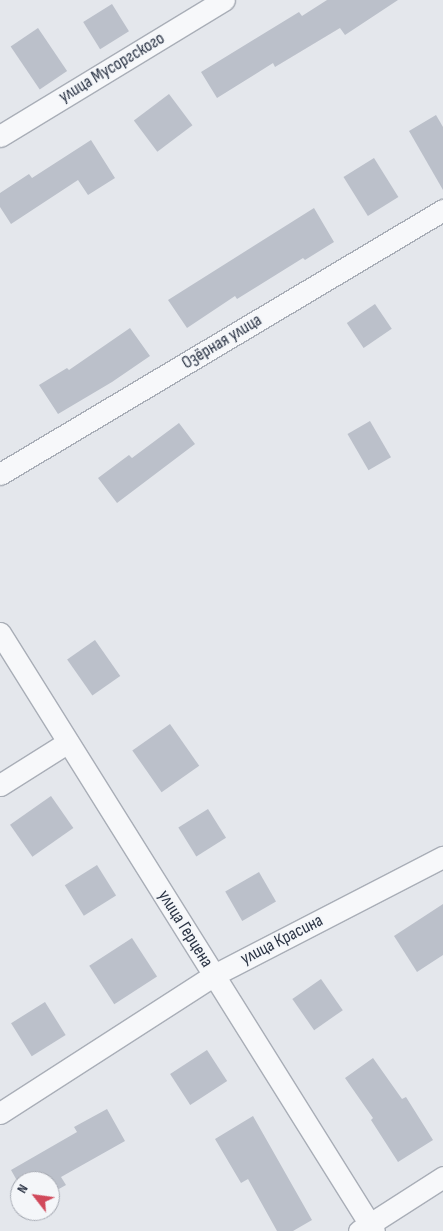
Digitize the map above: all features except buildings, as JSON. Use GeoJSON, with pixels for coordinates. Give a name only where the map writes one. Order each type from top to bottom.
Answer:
{"type":"FeatureCollection","features":[{"type":"Feature","properties":{"kind":"street","name":"улица Мусоргского"},"geometry":{"type":"LineString","coordinates":[[0,136],[224,0]]}},
{"type":"Feature","properties":{"kind":"street","name":"Озёрная улица"},"geometry":{"type":"LineString","coordinates":[[0,474],[443,210]]}},
{"type":"Feature","properties":{"kind":"street","name":"улица Герцена"},"geometry":{"type":"LineString","coordinates":[[0,633],[214,975],[367,1229]]}},
{"type":"Feature","properties":{"kind":"street"},"geometry":{"type":"LineString","coordinates":[[0,785],[68,742]]}},
{"type":"Feature","properties":{"kind":"street","name":"улица Красина"},"geometry":{"type":"LineString","coordinates":[[0,1112],[214,975],[443,857]]}},
{"type":"Feature","properties":{"kind":"street"},"geometry":{"type":"LineString","coordinates":[[367,1229],[443,1177]]}}]}
